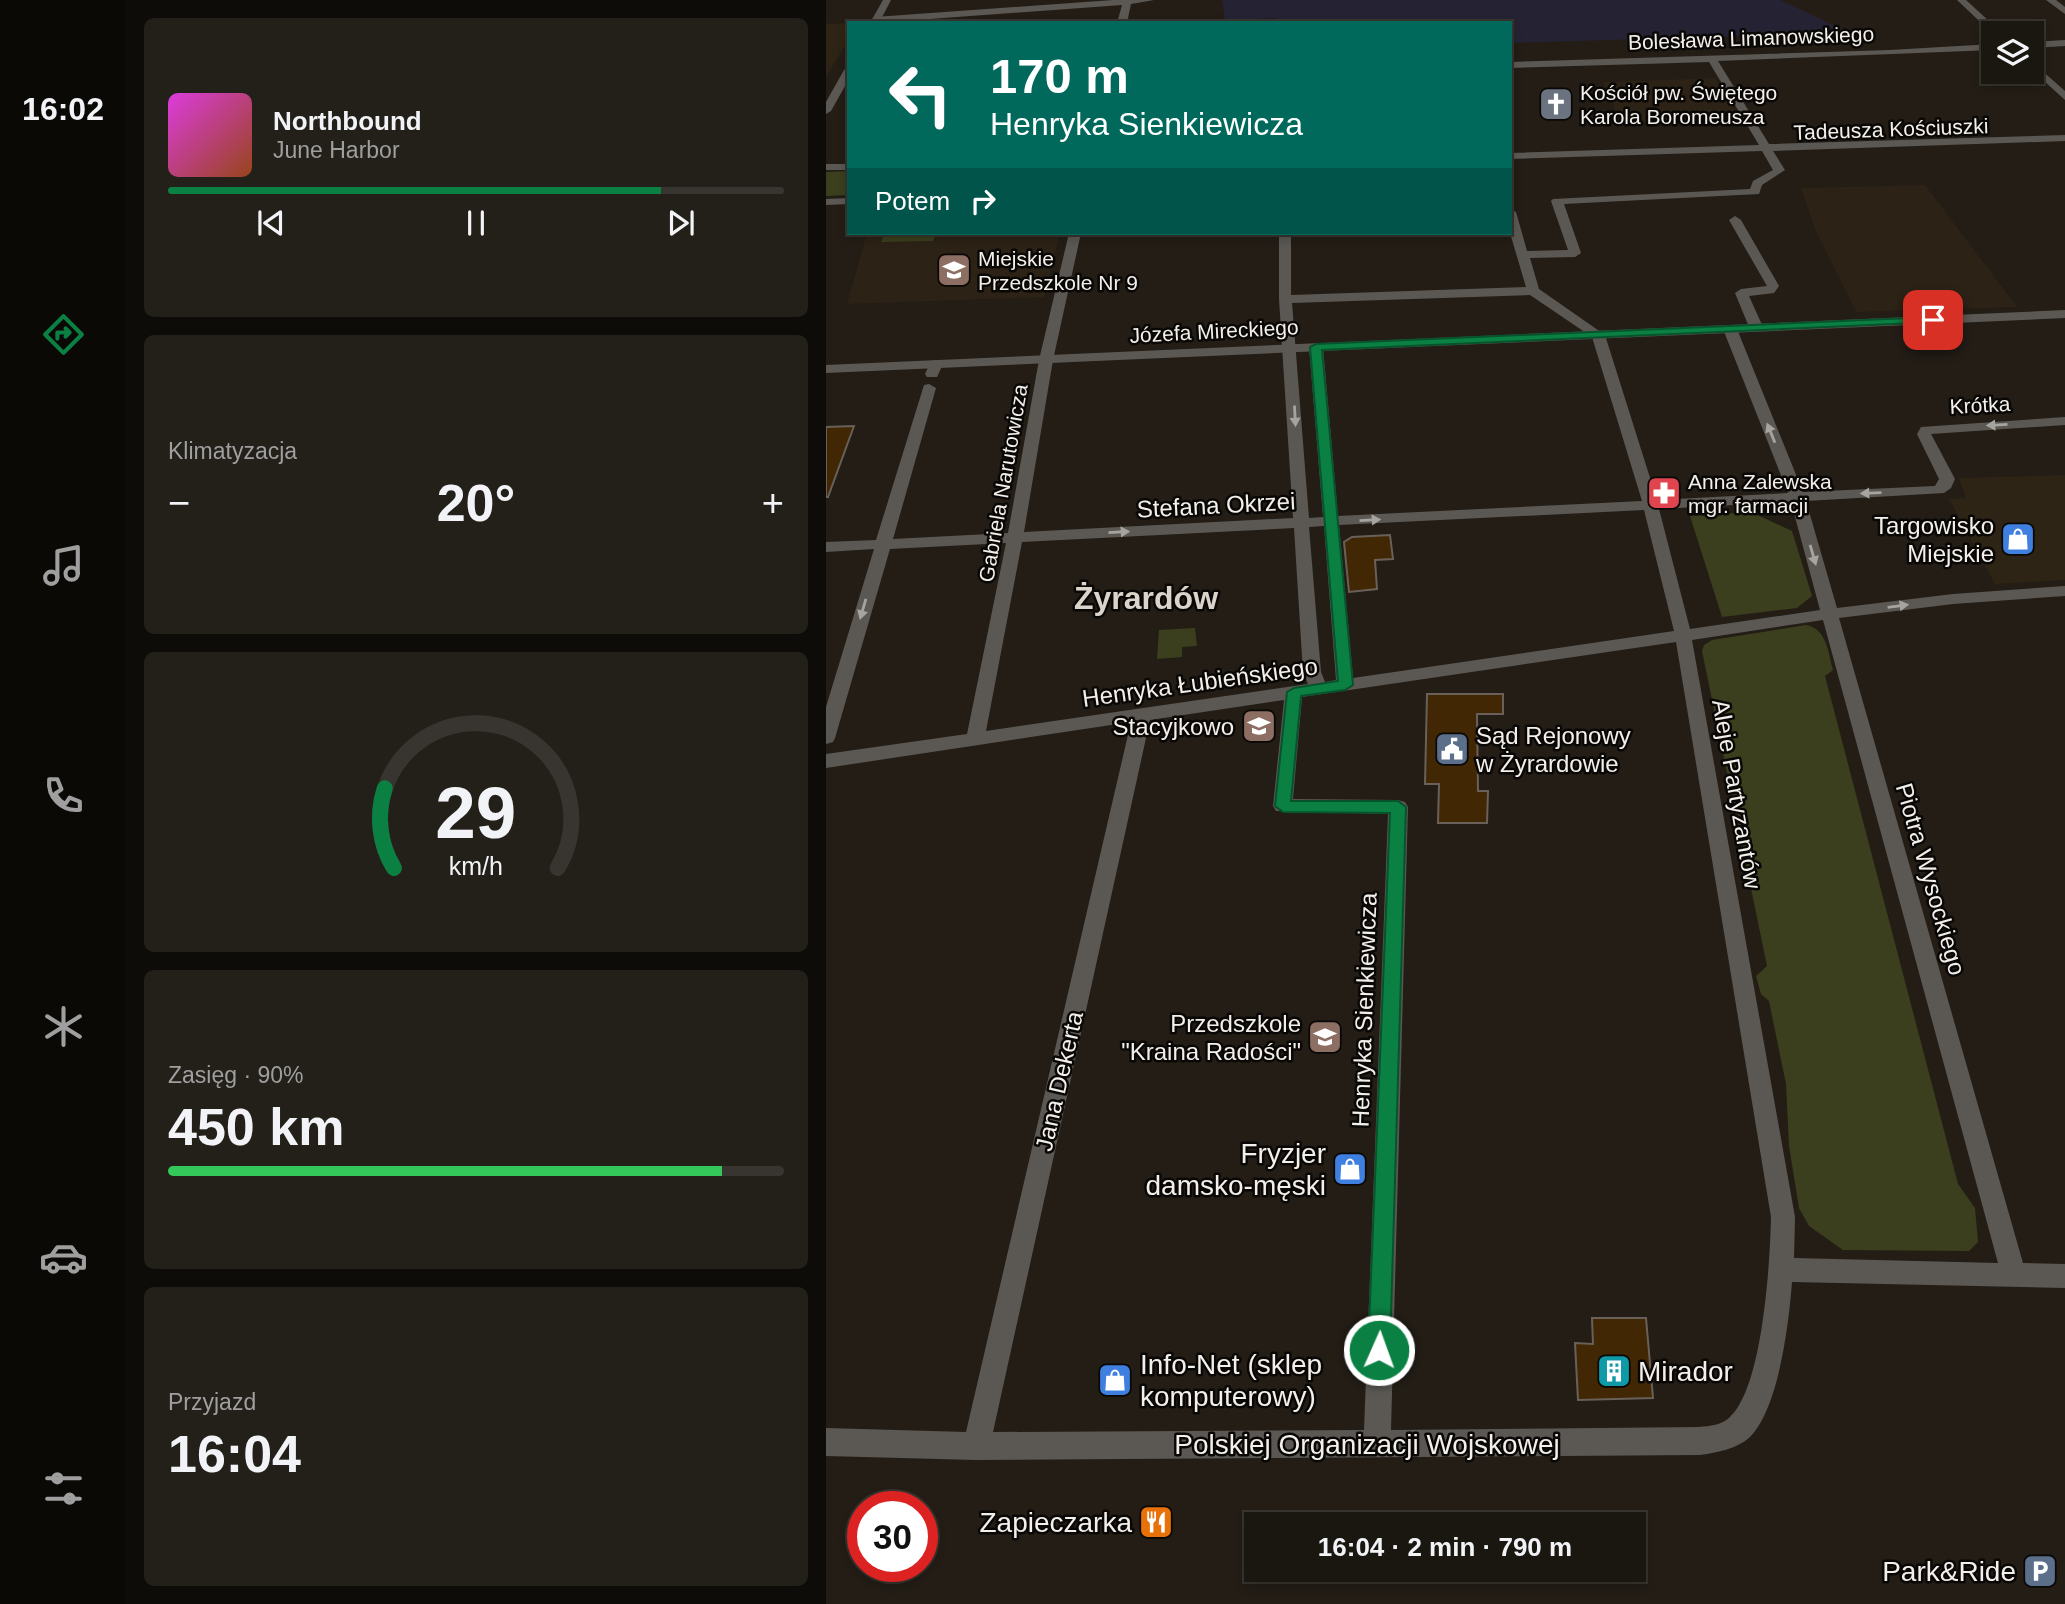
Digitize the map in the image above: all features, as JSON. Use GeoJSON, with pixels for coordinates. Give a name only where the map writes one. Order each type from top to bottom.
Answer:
{"type":"FeatureCollection","features":[{"type":"Feature","properties":{"kind":"street"},"geometry":{"type":"LineString","coordinates":[[876,21],[887,0]]}},
{"type":"Feature","properties":{"kind":"street"},"geometry":{"type":"LineString","coordinates":[[887,21],[1150,0]]}},
{"type":"Feature","properties":{"kind":"street"},"geometry":{"type":"LineString","coordinates":[[1961,0],[1985,21]]}},
{"type":"Feature","properties":{"kind":"street"},"geometry":{"type":"LineString","coordinates":[[2050,0],[2065,11]]}},
{"type":"Feature","properties":{"kind":"street"},"geometry":{"type":"LineString","coordinates":[[1122,21],[1127,2]]}},
{"type":"Feature","properties":{"kind":"street"},"geometry":{"type":"LineString","coordinates":[[1019,21],[1023,10]]}},
{"type":"Feature","properties":{"kind":"street"},"geometry":{"type":"LineString","coordinates":[[2044,44],[2065,43]]}},
{"type":"Feature","properties":{"kind":"street","name":"Bolesława Limanowskiego"},"geometry":{"type":"LineString","coordinates":[[1512,65],[1981,48]]}},
{"type":"Feature","properties":{"kind":"street"},"geometry":{"type":"LineString","coordinates":[[1522,255],[1575,253],[1557,201],[1755,192],[1757,183],[1779,170],[1712,59]]}},
{"type":"Feature","properties":{"kind":"street"},"geometry":{"type":"LineString","coordinates":[[2044,77],[2065,97]]}},
{"type":"Feature","properties":{"kind":"street"},"geometry":{"type":"LineString","coordinates":[[826,86],[845,85]]}},
{"type":"Feature","properties":{"kind":"street"},"geometry":{"type":"LineString","coordinates":[[826,111],[845,85]]}},
{"type":"Feature","properties":{"kind":"street","name":"Tadeusza Kościuszki"},"geometry":{"type":"LineString","coordinates":[[1512,156],[1764,147],[2010,144],[2020,140],[2065,138]]}},
{"type":"Feature","properties":{"kind":"street","name":"Tadeusza Kościuszki"},"geometry":{"type":"LineString","coordinates":[[1512,162],[1764,147]]}},
{"type":"Feature","properties":{"kind":"street"},"geometry":{"type":"LineString","coordinates":[[826,167],[847,167]]}},
{"type":"Feature","properties":{"kind":"street"},"geometry":{"type":"LineString","coordinates":[[826,202],[847,201]]}},
{"type":"Feature","properties":{"kind":"street"},"geometry":{"type":"LineString","coordinates":[[1512,219],[1533,291]]}},
{"type":"Feature","properties":{"kind":"street"},"geometry":{"type":"LineString","coordinates":[[1735,220],[1773,286],[1770,290],[1741,293],[1756,327]]}},
{"type":"Feature","properties":{"kind":"street","name":"Gabriela Narutowicza"},"geometry":{"type":"LineString","coordinates":[[975,741],[1015,538],[1046,359],[1075,235]]}},
{"type":"Feature","properties":{"kind":"street"},"geometry":{"type":"LineString","coordinates":[[1285,235],[1285,299],[1312,672],[1319,689]]}},
{"type":"Feature","properties":{"kind":"street"},"geometry":{"type":"LineString","coordinates":[[1285,299],[1533,291],[1598,335]]}},
{"type":"Feature","properties":{"kind":"street","name":"Józefa Mireckiego"},"geometry":{"type":"LineString","coordinates":[[826,369],[932,376],[1046,359],[2065,314]]}},
{"type":"Feature","properties":{"kind":"street","name":"Piotra Wysockiego"},"geometry":{"type":"LineString","coordinates":[[1730,329],[1797,496],[2014,1276]]}},
{"type":"Feature","properties":{"kind":"street","name":"Aleje Partyzantów"},"geometry":{"type":"LineString","coordinates":[[1598,335],[1651,506],[1683,635],[1783,1217],[1784,1247],[1781,1270]]}},
{"type":"Feature","properties":{"kind":"street"},"geometry":{"type":"LineString","coordinates":[[1316,347],[1345,685]]}},
{"type":"Feature","properties":{"kind":"street"},"geometry":{"type":"LineString","coordinates":[[826,738],[932,376]]}},
{"type":"Feature","properties":{"kind":"street","name":"Krótka"},"geometry":{"type":"LineString","coordinates":[[1797,496],[1939,490],[1946,485],[1947,479],[1924,434],[1926,430],[2065,421]]}},
{"type":"Feature","properties":{"kind":"street"},"geometry":{"type":"LineString","coordinates":[[1651,506],[1797,496]]}},
{"type":"Feature","properties":{"kind":"street","name":"Stefana Okrzei"},"geometry":{"type":"LineString","coordinates":[[826,547],[1651,506]]}},
{"type":"Feature","properties":{"kind":"street","name":"Henryka Łubieńskiego"},"geometry":{"type":"LineString","coordinates":[[826,761],[1830,614],[1953,599],[2065,591]]}},
{"type":"Feature","properties":{"kind":"street","name":"Henryka Sienkiewicza"},"geometry":{"type":"LineString","coordinates":[[1294,692],[1283,806],[1398,807],[1377,1445]]}},
{"type":"Feature","properties":{"kind":"street","name":"Jana Dekerta"},"geometry":{"type":"LineString","coordinates":[[976,1446],[1142,715]]}},
{"type":"Feature","properties":{"kind":"street"},"geometry":{"type":"LineString","coordinates":[[1781,1270],[2065,1276]]}},
{"type":"Feature","properties":{"kind":"street","name":"Polskiej Organizacji Wojskowej"},"geometry":{"type":"LineString","coordinates":[[826,1442],[976,1446],[1377,1445],[1659,1443],[1718,1439],[1740,1428],[1755,1407],[1764,1381],[1781,1270]]}},
{"type":"Feature","properties":{"kind":"shaded area"},"geometry":{"type":"Polygon","coordinates":[[[1222,0],[1780,0],[1851,33],[1512,43],[1512,21],[1277,21],[1276,18],[1225,20],[1222,0]]]}},
{"type":"Feature","properties":{"kind":"shaded area"},"geometry":{"type":"Polygon","coordinates":[[[847,23],[846,44],[826,77],[826,24],[847,23]]]}},
{"type":"Feature","properties":{"kind":"shaded area"},"geometry":{"type":"Polygon","coordinates":[[[1715,78],[1739,119],[1621,123],[1603,82],[1715,78]]]}},
{"type":"Feature","properties":{"kind":"shaded area"},"geometry":{"type":"Polygon","coordinates":[[[1925,185],[2017,307],[1856,312],[1816,232],[1801,188],[1925,185]]]}},
{"type":"Feature","properties":{"kind":"shaded area","name":"Miejskie Przedszkole Nr 9"},"geometry":{"type":"Polygon","coordinates":[[[866,235],[1060,235],[1044,297],[847,304],[866,235]]]}},
{"type":"Feature","properties":{"kind":"shaded area","name":"Targowisko Miejskie"},"geometry":{"type":"Polygon","coordinates":[[[2065,475],[2065,580],[1995,584],[1949,499],[1966,498],[1959,478],[2065,475]]]}},
{"type":"Feature","properties":{"kind":"green space"},"geometry":{"type":"Polygon","coordinates":[[[847,171],[847,195],[826,196],[826,172],[847,171]]]}},
{"type":"Feature","properties":{"kind":"green space"},"geometry":{"type":"Polygon","coordinates":[[[884,235],[935,235],[933,241],[881,242],[884,235]]]}},
{"type":"Feature","properties":{"kind":"green space"},"geometry":{"type":"Polygon","coordinates":[[[1751,512],[1792,531],[1812,596],[1797,608],[1722,617],[1690,516],[1751,512]]]}},
{"type":"Feature","properties":{"kind":"green space"},"geometry":{"type":"Polygon","coordinates":[[[1806,625],[1818,631],[1828,649],[1833,670],[1825,676],[1958,1184],[1975,1208],[1978,1242],[1969,1251],[1843,1250],[1809,1226],[1799,1208],[1789,1146],[1786,1084],[1769,1001],[1761,994],[1756,976],[1767,966],[1702,651],[1704,645],[1712,640],[1806,625]]]}},
{"type":"Feature","properties":{"kind":"green space"},"geometry":{"type":"Polygon","coordinates":[[[1195,628],[1197,646],[1182,647],[1182,657],[1157,659],[1159,630],[1195,628]]]}},
{"type":"Feature","properties":{"kind":"building"},"geometry":{"type":"Polygon","coordinates":[[[854,426],[828,497],[826,497],[826,427],[854,426]]]}},
{"type":"Feature","properties":{"kind":"building"},"geometry":{"type":"Polygon","coordinates":[[[1390,535],[1393,559],[1375,560],[1377,589],[1349,592],[1344,542],[1352,537],[1390,535]]]}},
{"type":"Feature","properties":{"kind":"building","name":"Sąd Rejonowy w Żyrardowie"},"geometry":{"type":"Polygon","coordinates":[[[1427,694],[1503,694],[1503,714],[1477,714],[1478,791],[1488,791],[1487,823],[1438,823],[1439,784],[1425,784],[1427,694]]]}},
{"type":"Feature","properties":{"kind":"building","name":"Mirador"},"geometry":{"type":"Polygon","coordinates":[[[1592,1318],[1646,1318],[1653,1398],[1578,1400],[1575,1343],[1593,1344],[1592,1318]]]}},
{"type":"Feature","properties":{"kind":"place","name":"Kościół pw. Świętego Karola Boromeusza"},"geometry":{"type":"Point","coordinates":[1556,104]}},
{"type":"Feature","properties":{"kind":"place","name":"Miejskie Przedszkole Nr 9"},"geometry":{"type":"Point","coordinates":[954,270]}},
{"type":"Feature","properties":{"kind":"place","name":"Anna Zalewska mgr. farmacji"},"geometry":{"type":"Point","coordinates":[1664,493]}},
{"type":"Feature","properties":{"kind":"place","name":"Targowisko Miejskie"},"geometry":{"type":"Point","coordinates":[2018,539]}},
{"type":"Feature","properties":{"kind":"place","name":"Stacyjkowo"},"geometry":{"type":"Point","coordinates":[1259,726]}},
{"type":"Feature","properties":{"kind":"place","name":"Sąd Rejonowy w Żyrardowie"},"geometry":{"type":"Point","coordinates":[1452,749]}},
{"type":"Feature","properties":{"kind":"place","name":"Przedszkole \"Kraina Radości\""},"geometry":{"type":"Point","coordinates":[1325,1037]}},
{"type":"Feature","properties":{"kind":"place","name":"Fryzjer damsko-męski"},"geometry":{"type":"Point","coordinates":[1350,1169]}},
{"type":"Feature","properties":{"kind":"place","name":"Mirador"},"geometry":{"type":"Point","coordinates":[1614,1371]}},
{"type":"Feature","properties":{"kind":"place","name":"Info-Net (sklep komputerowy)"},"geometry":{"type":"Point","coordinates":[1115,1380]}},
{"type":"Feature","properties":{"kind":"place","name":"Zapieczarka"},"geometry":{"type":"Point","coordinates":[1156,1522]}},
{"type":"Feature","properties":{"kind":"place","name":"Park&Ride"},"geometry":{"type":"Point","coordinates":[2040,1571]}},
{"type":"Feature","properties":{"kind":"district","name":"Żyrardów"},"geometry":{"type":"Point","coordinates":[1146,598]}},
{"type":"Feature","properties":{"kind":"route"},"geometry":{"type":"LineString","coordinates":[[1379,1350],[1398,807],[1283,806],[1294,692],[1345,685],[1316,347],[1933,320]]}}]}
